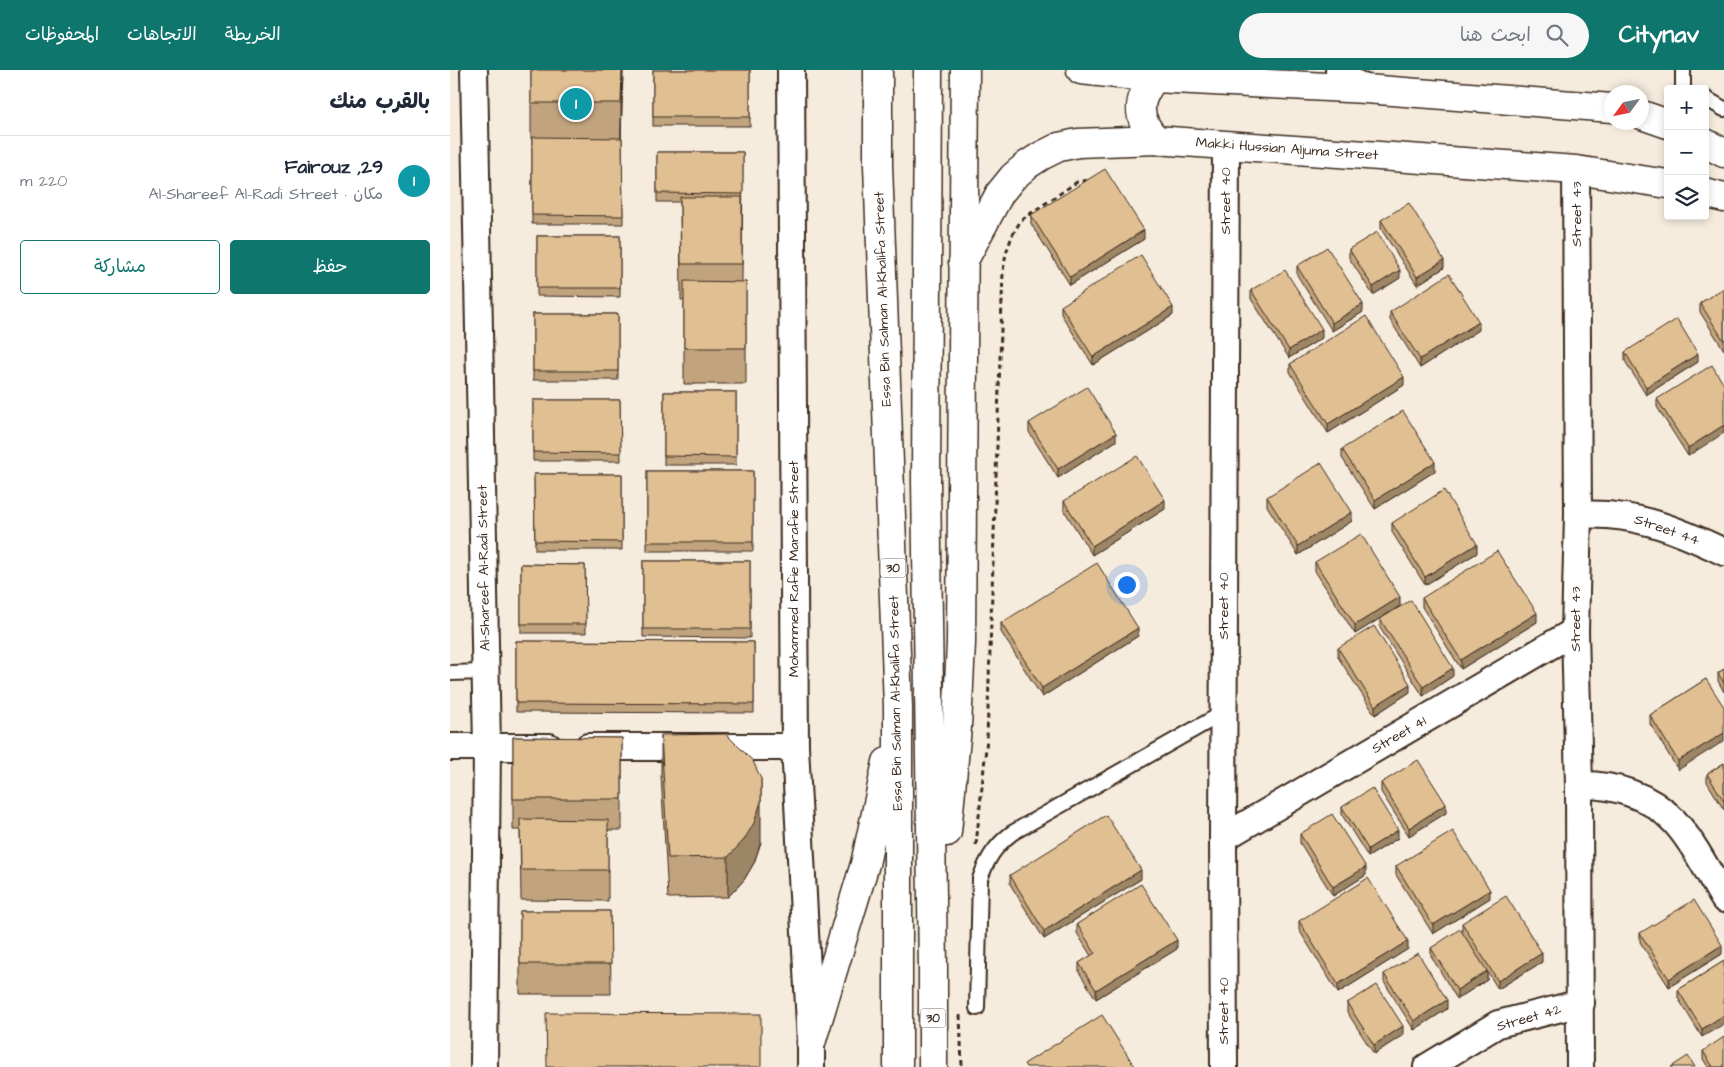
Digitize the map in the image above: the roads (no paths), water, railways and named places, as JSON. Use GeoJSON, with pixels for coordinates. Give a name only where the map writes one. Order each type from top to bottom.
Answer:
{"type":"FeatureCollection","features":[{"type":"Feature","properties":{"kind":"main road"},"geometry":{"type":"LineString","coordinates":[[866,70],[878,165]]}},
{"type":"Feature","properties":{"kind":"main road","name":"Essa Bin Salman Al-Khalifa Street"},"geometry":{"type":"LineString","coordinates":[[878,70],[878,165],[898,707],[898,1067]]}},
{"type":"Feature","properties":{"kind":"main road","name":"30"},"geometry":{"type":"LineString","coordinates":[[928,70],[926,481],[933,1067]]}},
{"type":"Feature","properties":{"kind":"main road"},"geometry":{"type":"LineString","coordinates":[[933,968],[957,727],[961,643],[965,70]]}},
{"type":"Feature","properties":{"kind":"main road"},"geometry":{"type":"LineString","coordinates":[[1081,70],[1155,78],[1366,89],[1604,107]]}},
{"type":"Feature","properties":{"kind":"main road"},"geometry":{"type":"LineString","coordinates":[[1155,78],[1146,88],[1141,102],[1141,116],[1146,130],[1156,140]]}},
{"type":"Feature","properties":{"kind":"main road"},"geometry":{"type":"LineString","coordinates":[[1649,117],[1664,123]]}},
{"type":"Feature","properties":{"kind":"main road","name":"Makki Hussian Aljuma Street"},"geometry":{"type":"LineString","coordinates":[[963,262],[1000,193],[1013,177],[1041,156],[1059,147],[1078,143],[1156,140],[1576,170],[1664,183]]}},
{"type":"Feature","properties":{"kind":"main road"},"geometry":{"type":"LineString","coordinates":[[1709,145],[1724,153]]}},
{"type":"Feature","properties":{"kind":"main road"},"geometry":{"type":"LineString","coordinates":[[1709,193],[1724,198]]}},
{"type":"Feature","properties":{"kind":"main road"},"geometry":{"type":"LineString","coordinates":[[811,1055],[865,864],[898,707]]}},
{"type":"Feature","properties":{"kind":"street","name":"Al-Shareef Al-Radi Street"},"geometry":{"type":"LineString","coordinates":[[474,70],[487,747],[484,1067]]}},
{"type":"Feature","properties":{"kind":"street","name":"Mohammed Rafie Marafie Street"},"geometry":{"type":"LineString","coordinates":[[791,70],[795,747],[811,1055]]}},
{"type":"Feature","properties":{"kind":"street"},"geometry":{"type":"LineString","coordinates":[[1280,84],[1295,77],[1304,70]]}},
{"type":"Feature","properties":{"kind":"street"},"geometry":{"type":"LineString","coordinates":[[1339,70],[1351,81],[1366,89]]}},
{"type":"Feature","properties":{"kind":"street","name":"Street 40"},"geometry":{"type":"LineString","coordinates":[[1224,1067],[1223,713],[1226,145]]}},
{"type":"Feature","properties":{"kind":"street","name":"Street 43"},"geometry":{"type":"LineString","coordinates":[[1576,170],[1578,515],[1575,631],[1579,785],[1580,1067]]}},
{"type":"Feature","properties":{"kind":"street","name":"Street 44"},"geometry":{"type":"LineString","coordinates":[[1578,515],[1623,515],[1644,520],[1676,531],[1724,552]]}},
{"type":"Feature","properties":{"kind":"street","name":"Street 41"},"geometry":{"type":"LineString","coordinates":[[1223,838],[1575,631]]}},
{"type":"Feature","properties":{"kind":"street"},"geometry":{"type":"LineString","coordinates":[[450,747],[795,747]]}},
{"type":"Feature","properties":{"kind":"street"},"geometry":{"type":"LineString","coordinates":[[1579,785],[1594,784],[1618,789],[1642,798],[1664,811],[1683,833],[1724,899]]}},
{"type":"Feature","properties":{"kind":"street","name":"Street 42"},"geometry":{"type":"LineString","coordinates":[[1427,1067],[1498,1024],[1581,1003]]}},
{"type":"Feature","properties":{"kind":"lane"},"geometry":{"type":"LineString","coordinates":[[1684,70],[1685,85]]}},
{"type":"Feature","properties":{"kind":"lane"},"geometry":{"type":"LineString","coordinates":[[1709,101],[1724,110]]}},
{"type":"Feature","properties":{"kind":"lane"},"geometry":{"type":"LineString","coordinates":[[450,672],[486,672]]}},
{"type":"Feature","properties":{"kind":"lane"},"geometry":{"type":"LineString","coordinates":[[977,1008],[980,879],[986,861],[993,850],[1012,833],[1223,713]]}},
{"type":"Feature","properties":{"kind":"place","name":"29, Fairouz"},"geometry":{"type":"Point","coordinates":[576,104]}}]}
